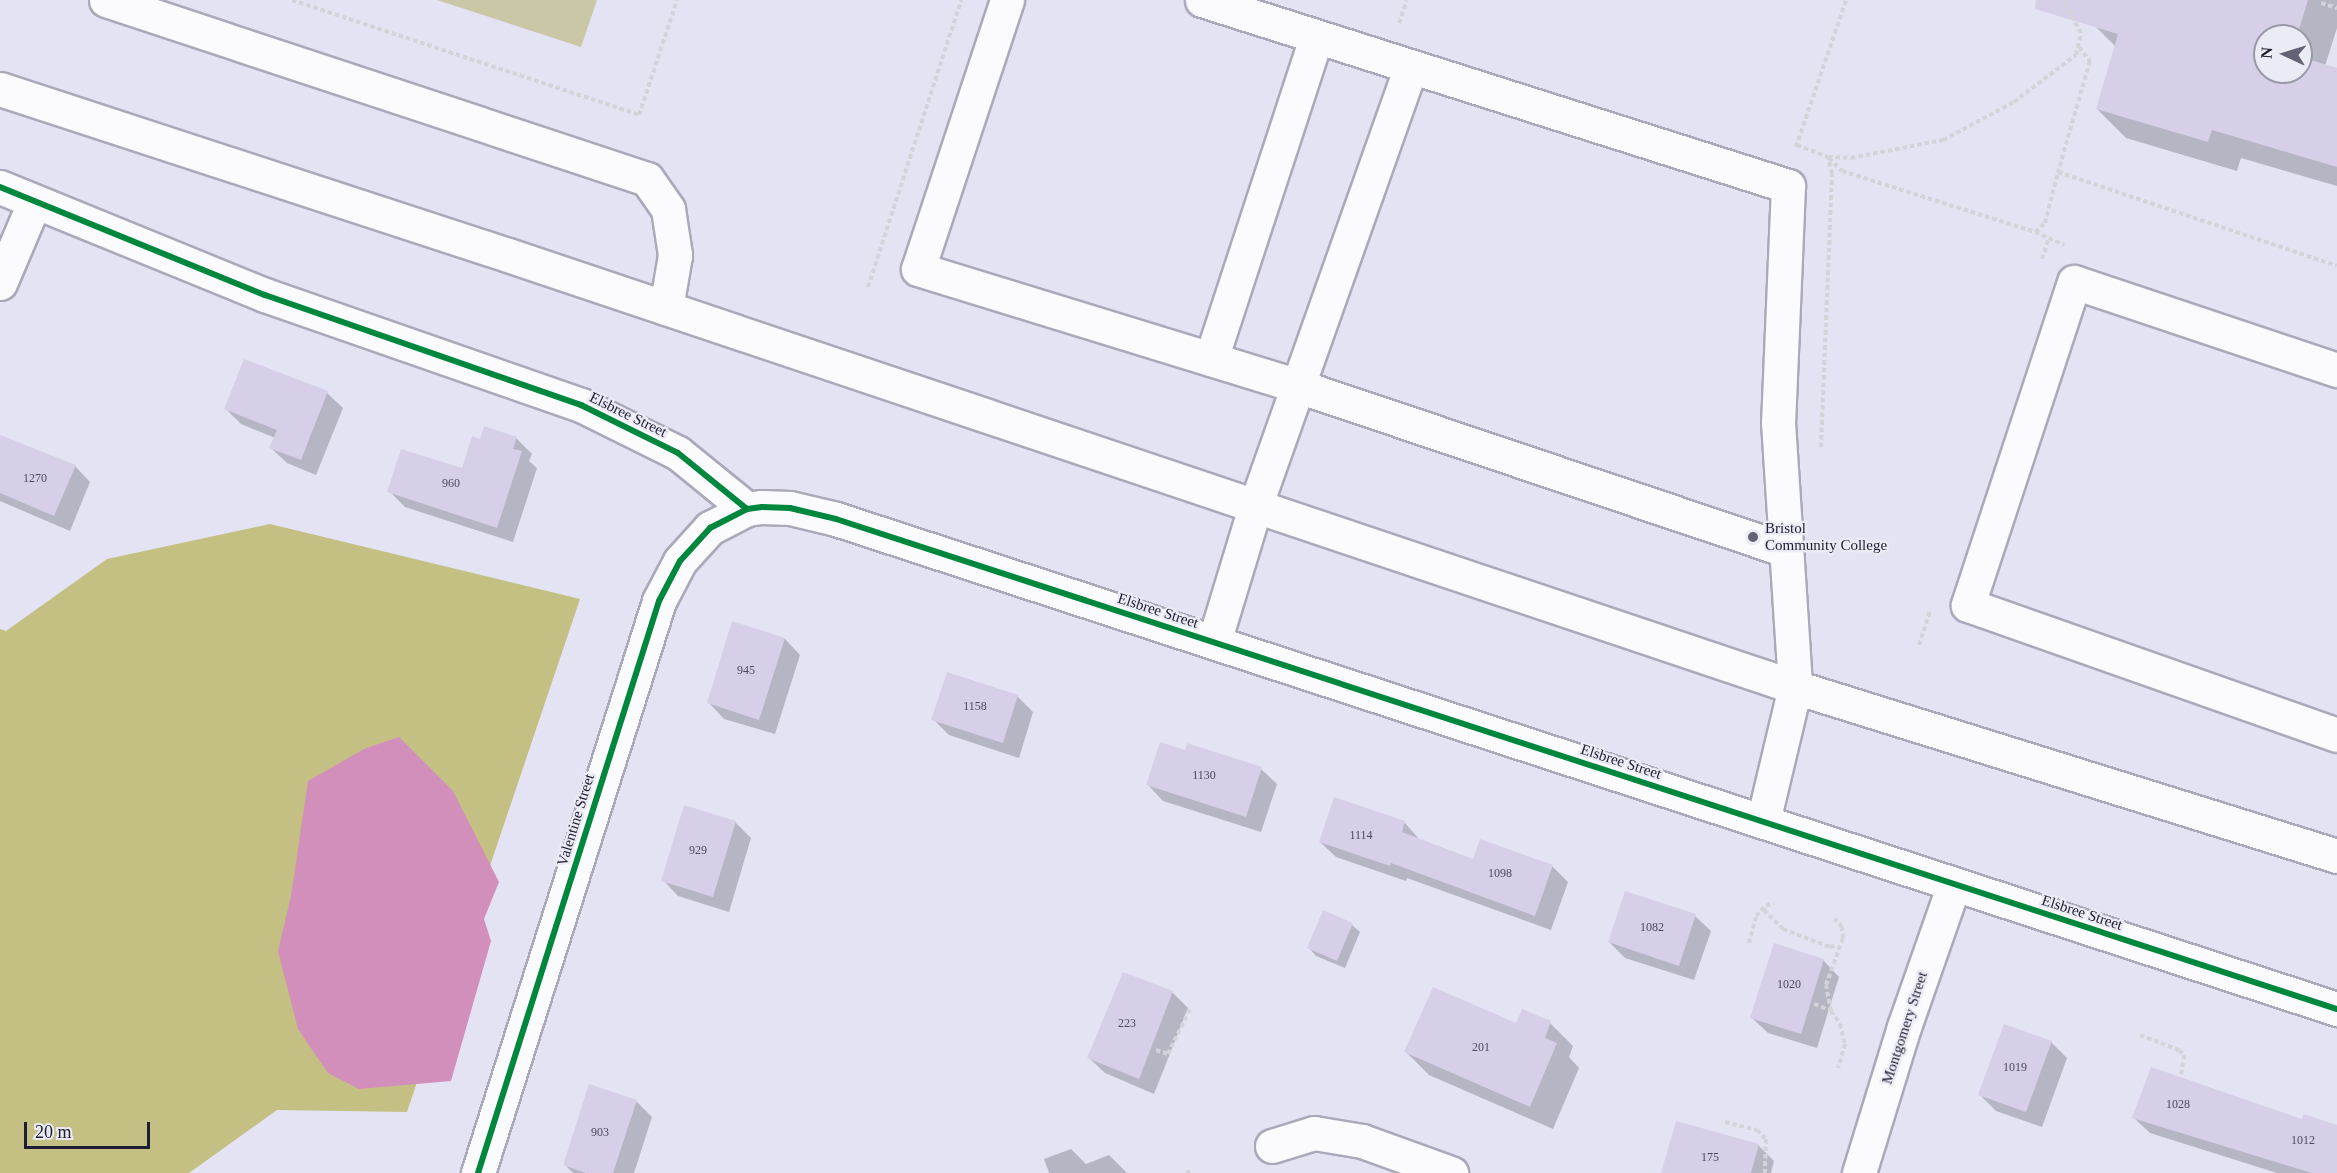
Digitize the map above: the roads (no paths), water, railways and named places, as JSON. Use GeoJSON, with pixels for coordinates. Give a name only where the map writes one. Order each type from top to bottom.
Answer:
{"type":"FeatureCollection","features":[{"type":"Feature","properties":{"kind":"street"},"geometry":{"type":"LineString","coordinates":[[106,0],[647,179],[668,210],[675,255],[666,308]]}},
{"type":"Feature","properties":{"kind":"street"},"geometry":{"type":"LineString","coordinates":[[1006,0],[918,269],[1298,386],[1786,550]]}},
{"type":"Feature","properties":{"kind":"street"},"geometry":{"type":"LineString","coordinates":[[1202,0],[1410,68],[1788,186],[1778,422],[1795,687],[1763,821]]}},
{"type":"Feature","properties":{"kind":"street"},"geometry":{"type":"LineString","coordinates":[[1211,359],[1316,37]]}},
{"type":"Feature","properties":{"kind":"street"},"geometry":{"type":"LineString","coordinates":[[1214,642],[1256,504],[1410,68]]}},
{"type":"Feature","properties":{"kind":"street"},"geometry":{"type":"LineString","coordinates":[[0,89],[1256,504],[1795,687],[2337,856]]}},
{"type":"Feature","properties":{"kind":"street","name":"Elsbree Street"},"geometry":{"type":"LineString","coordinates":[[0,187],[34,203],[265,295],[581,405],[678,453],[747,509],[776,506],[810,512],[2337,1009]]}},
{"type":"Feature","properties":{"kind":"street"},"geometry":{"type":"LineString","coordinates":[[0,283],[34,203]]}},
{"type":"Feature","properties":{"kind":"street"},"geometry":{"type":"LineString","coordinates":[[2337,370],[2074,282],[1968,605],[2337,735]]}},
{"type":"Feature","properties":{"kind":"street","name":"Valentine Street"},"geometry":{"type":"LineString","coordinates":[[478,1173],[655,611],[668,580],[693,544],[710,528],[747,509]]}},
{"type":"Feature","properties":{"kind":"street","name":"Montgomery Street"},"geometry":{"type":"LineString","coordinates":[[1859,1173],[1904,1027],[1954,884]]}},
{"type":"Feature","properties":{"kind":"street"},"geometry":{"type":"LineString","coordinates":[[1272,1146],[1314,1133],[1362,1141],[1451,1173]]}},
{"type":"Feature","properties":{"kind":"place","name":"Bristol Community College"},"geometry":{"type":"Point","coordinates":[1753,537]}}]}
